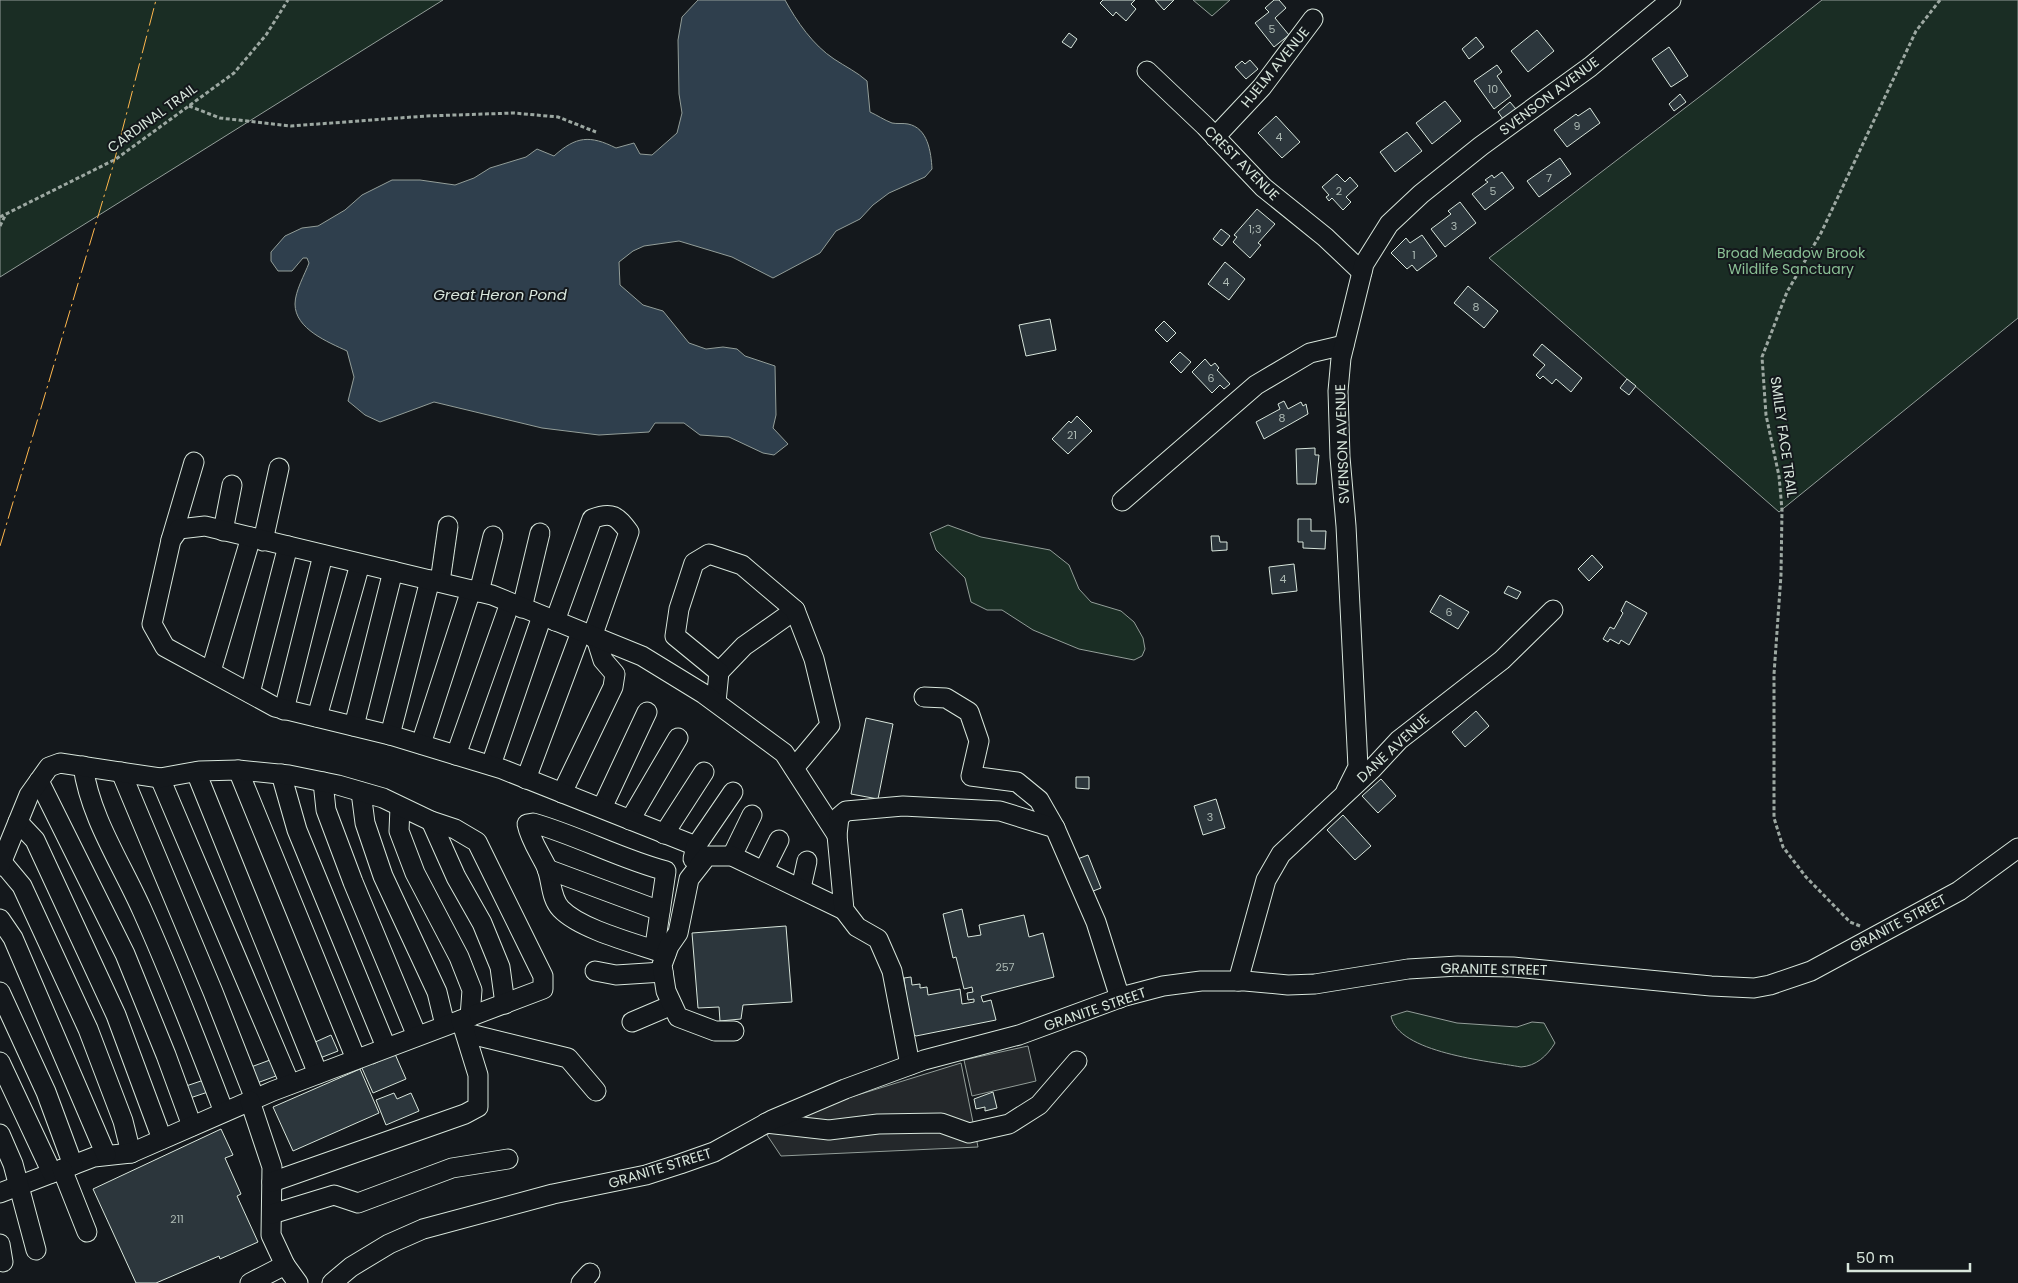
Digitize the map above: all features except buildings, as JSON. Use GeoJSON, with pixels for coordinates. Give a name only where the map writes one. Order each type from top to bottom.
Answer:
{"type":"FeatureCollection","features":[{"type":"Feature","properties":{"kind":"street","name":"SVENSON AVENUE"},"geometry":{"type":"LineString","coordinates":[[1346,791],[1358,767],[1346,526],[1340,457],[1338,390],[1344,345],[1364,264],[1389,224],[1421,194],[1481,146],[1590,67],[1671,0]]}},
{"type":"Feature","properties":{"kind":"street","name":"HJELM AVENUE"},"geometry":{"type":"LineString","coordinates":[[1215,137],[1262,87],[1313,19]]}},
{"type":"Feature","properties":{"kind":"street","name":"CREST AVENUE"},"geometry":{"type":"LineString","coordinates":[[1146,71],[1215,137],[1263,187],[1325,237],[1362,272]]}},
{"type":"Feature","properties":{"kind":"street"},"geometry":{"type":"LineString","coordinates":[[1122,501],[1256,385],[1310,354],[1344,345]]}},
{"type":"Feature","properties":{"kind":"street"},"geometry":{"type":"LineString","coordinates":[[194,462],[170,540],[152,624],[165,648],[211,671],[275,708],[390,735],[491,765],[696,846]]}},
{"type":"Feature","properties":{"kind":"street"},"geometry":{"type":"LineString","coordinates":[[211,671],[258,539],[279,468]]}},
{"type":"Feature","properties":{"kind":"street"},"geometry":{"type":"LineString","coordinates":[[223,530],[232,485]]}},
{"type":"Feature","properties":{"kind":"street"},"geometry":{"type":"LineString","coordinates":[[491,765],[548,619],[592,519],[603,514],[618,518],[629,532],[590,636],[526,778]]}},
{"type":"Feature","properties":{"kind":"street"},"geometry":{"type":"LineString","coordinates":[[170,540],[179,529],[205,526],[435,581],[475,591],[516,605],[642,656],[716,702],[784,752],[836,835]]}},
{"type":"Feature","properties":{"kind":"street"},"geometry":{"type":"LineString","coordinates":[[390,735],[435,581],[448,526]]}},
{"type":"Feature","properties":{"kind":"street"},"geometry":{"type":"LineString","coordinates":[[456,755],[516,605],[540,533]]}},
{"type":"Feature","properties":{"kind":"street"},"geometry":{"type":"LineString","coordinates":[[421,744],[493,536]]}},
{"type":"Feature","properties":{"kind":"street"},"geometry":{"type":"LineString","coordinates":[[250,693],[288,546]]}},
{"type":"Feature","properties":{"kind":"street"},"geometry":{"type":"LineString","coordinates":[[719,672],[675,636],[679,609],[694,563],[710,554],[742,564],[795,610],[814,659],[830,725],[794,768]]}},
{"type":"Feature","properties":{"kind":"street"},"geometry":{"type":"LineString","coordinates":[[284,710],[323,555]]}},
{"type":"Feature","properties":{"kind":"street"},"geometry":{"type":"LineString","coordinates":[[317,717],[360,564]]}},
{"type":"Feature","properties":{"kind":"street"},"geometry":{"type":"LineString","coordinates":[[354,726],[393,571]]}},
{"type":"Feature","properties":{"kind":"street"},"geometry":{"type":"LineString","coordinates":[[716,702],[719,672],[744,646],[795,610]]}},
{"type":"Feature","properties":{"kind":"street","name":"DANE AVENUE"},"geometry":{"type":"LineString","coordinates":[[1238,981],[1256,912],[1268,878],[1281,854],[1346,791],[1372,769],[1399,740],[1502,660],[1553,610]]}},
{"type":"Feature","properties":{"kind":"street"},"geometry":{"type":"LineString","coordinates":[[562,793],[613,687],[615,674],[603,660],[590,636]]}},
{"type":"Feature","properties":{"kind":"street"},"geometry":{"type":"LineString","coordinates":[[924,698],[946,698],[970,712],[979,742],[971,776],[1017,782],[1038,800],[1055,828],[1096,922],[1120,998]]}},
{"type":"Feature","properties":{"kind":"street"},"geometry":{"type":"LineString","coordinates":[[602,808],[647,712]]}},
{"type":"Feature","properties":{"kind":"street"},"geometry":{"type":"LineString","coordinates":[[630,820],[678,738]]}},
{"type":"Feature","properties":{"kind":"street"},"geometry":{"type":"LineString","coordinates":[[0,1193],[94,1157],[131,1153],[290,1084],[417,1036],[460,1024],[543,989],[543,976],[477,842],[455,828],[431,821],[383,798],[323,782],[281,774],[238,770],[196,772],[160,778],[60,762],[49,766],[29,795],[1,864],[22,886],[76,1002],[123,1121],[131,1153]]}},
{"type":"Feature","properties":{"kind":"street"},"geometry":{"type":"LineString","coordinates":[[83,766],[85,785],[93,809],[141,909],[174,985],[224,1112]]}},
{"type":"Feature","properties":{"kind":"street"},"geometry":{"type":"LineString","coordinates":[[238,770],[356,1059]]}},
{"type":"Feature","properties":{"kind":"street"},"geometry":{"type":"LineString","coordinates":[[121,772],[213,992],[253,1100],[272,1166],[271,1235],[286,1265],[298,1283]]}},
{"type":"Feature","properties":{"kind":"street"},"geometry":{"type":"LineString","coordinates":[[196,772],[318,1074]]}},
{"type":"Feature","properties":{"kind":"street"},"geometry":{"type":"LineString","coordinates":[[664,834],[704,772]]}},
{"type":"Feature","properties":{"kind":"street"},"geometry":{"type":"LineString","coordinates":[[281,774],[297,830],[386,1047]]}},
{"type":"Feature","properties":{"kind":"street"},"geometry":{"type":"LineString","coordinates":[[160,778],[290,1084]]}},
{"type":"Feature","properties":{"kind":"street"},"geometry":{"type":"LineString","coordinates":[[39,781],[125,954],[166,1055],[192,1126]]}},
{"type":"Feature","properties":{"kind":"street"},"geometry":{"type":"LineString","coordinates":[[323,782],[326,810],[417,1036]]}},
{"type":"Feature","properties":{"kind":"street"},"geometry":{"type":"LineString","coordinates":[[272,1182],[465,1114],[478,1107],[478,1075],[460,1024],[437,992],[383,876],[365,823],[361,792]]}},
{"type":"Feature","properties":{"kind":"street"},"geometry":{"type":"LineString","coordinates":[[733,792],[696,846],[678,933],[662,965],[666,991],[678,1016],[715,1031],[734,1031]]}},
{"type":"Feature","properties":{"kind":"street"},"geometry":{"type":"LineString","coordinates":[[844,910],[836,835],[839,817],[846,811],[903,806],[1000,811],[1055,828]]}},
{"type":"Feature","properties":{"kind":"street"},"geometry":{"type":"LineString","coordinates":[[400,807],[399,831],[414,874],[459,957],[472,990],[460,1024]]}},
{"type":"Feature","properties":{"kind":"street"},"geometry":{"type":"LineString","coordinates":[[732,856],[752,815]]}},
{"type":"Feature","properties":{"kind":"street"},"geometry":{"type":"LineString","coordinates":[[431,821],[456,877],[482,923],[500,968],[504,1004]]}},
{"type":"Feature","properties":{"kind":"street"},"geometry":{"type":"LineString","coordinates":[[18,822],[34,840],[100,979],[116,1015],[162,1140]]}},
{"type":"Feature","properties":{"kind":"street"},"geometry":{"type":"LineString","coordinates":[[533,823],[554,829],[636,864],[666,871],[656,939],[666,954],[588,927],[560,909],[552,893],[547,869],[527,824],[533,823]]}},
{"type":"Feature","properties":{"kind":"street"},"geometry":{"type":"LineString","coordinates":[[764,870],[779,840]]}},
{"type":"Feature","properties":{"kind":"street","name":"GRANITE STREET"},"geometry":{"type":"LineString","coordinates":[[332,1283],[351,1267],[389,1244],[423,1229],[553,1194],[646,1175],[714,1152],[766,1123],[845,1089],[910,1065],[1019,1035],[1120,998],[1163,986],[1201,981],[1238,981],[1297,985],[1346,980],[1416,968],[1513,967],[1754,988],[1770,986],[1810,971],[1958,891],[2018,848]]}},
{"type":"Feature","properties":{"kind":"street"},"geometry":{"type":"LineString","coordinates":[[689,879],[707,856],[732,856],[844,910],[857,927],[878,939],[892,971],[910,1065]]}},
{"type":"Feature","properties":{"kind":"street"},"geometry":{"type":"LineString","coordinates":[[801,888],[807,861]]}},
{"type":"Feature","properties":{"kind":"street"},"geometry":{"type":"LineString","coordinates":[[547,869],[660,911]]}},
{"type":"Feature","properties":{"kind":"street"},"geometry":{"type":"LineString","coordinates":[[0,919],[13,938],[106,1156]]}},
{"type":"Feature","properties":{"kind":"street"},"geometry":{"type":"LineString","coordinates":[[595,971],[616,975],[663,972]]}},
{"type":"Feature","properties":{"kind":"street"},"geometry":{"type":"LineString","coordinates":[[0,992],[46,1092],[62,1169]]}},
{"type":"Feature","properties":{"kind":"street"},"geometry":{"type":"LineString","coordinates":[[632,1022],[672,1005]]}},
{"type":"Feature","properties":{"kind":"street"},"geometry":{"type":"LineString","coordinates":[[460,1024],[568,1058],[596,1091]]}},
{"type":"Feature","properties":{"kind":"street"},"geometry":{"type":"LineString","coordinates":[[766,1123],[829,1130],[878,1124],[941,1123],[970,1133],[1009,1124],[1040,1105],[1077,1061]]}},
{"type":"Feature","properties":{"kind":"street"},"geometry":{"type":"LineString","coordinates":[[0,1062],[62,1169],[87,1232]]}},
{"type":"Feature","properties":{"kind":"street"},"geometry":{"type":"LineString","coordinates":[[0,1134],[14,1164],[36,1250]]}},
{"type":"Feature","properties":{"kind":"street"},"geometry":{"type":"LineString","coordinates":[[272,1214],[334,1195],[358,1203],[452,1168],[508,1159]]}},
{"type":"Feature","properties":{"kind":"street"},"geometry":{"type":"LineString","coordinates":[[250,1283],[286,1265]]}},
{"type":"Feature","properties":{"kind":"path","name":"CARDINAL TRAIL"},"geometry":{"type":"LineString","coordinates":[[0,217],[116,159],[234,73],[266,35],[288,0]]}},
{"type":"Feature","properties":{"kind":"path","name":"SMILEY FACE TRAIL"},"geometry":{"type":"LineString","coordinates":[[1879,934],[1850,922],[1806,877],[1783,847],[1774,818],[1774,674],[1781,575],[1782,510],[1779,476],[1766,415],[1762,358],[1787,292],[1821,233],[1916,31],[1940,0]]}},
{"type":"Feature","properties":{"kind":"path"},"geometry":{"type":"LineString","coordinates":[[189,106],[220,118],[291,126],[426,116],[514,113],[558,117],[596,132]]}},
{"type":"Feature","properties":{"kind":"path"},"geometry":{"type":"LineString","coordinates":[[0,226],[5,215]]}},
{"type":"Feature","properties":{"kind":"green space"},"geometry":{"type":"Polygon","coordinates":[[[0,0],[443,0],[0,277],[0,0]]]}},
{"type":"Feature","properties":{"kind":"green space"},"geometry":{"type":"Polygon","coordinates":[[[1193,0],[1230,0],[1212,16],[1193,0]]]}},
{"type":"Feature","properties":{"kind":"green space","name":"Broad Meadow Brook Wildlife Sanctuary"},"geometry":{"type":"Polygon","coordinates":[[[1822,0],[2018,0],[2018,318],[1779,512],[1489,258],[1715,85],[1822,0]]]}},
{"type":"Feature","properties":{"kind":"green space"},"geometry":{"type":"Polygon","coordinates":[[[948,525],[981,537],[1050,550],[1069,565],[1079,589],[1091,602],[1121,611],[1134,622],[1143,638],[1145,649],[1142,656],[1134,660],[1079,649],[1033,630],[1002,610],[987,610],[971,602],[965,578],[936,550],[930,533],[948,525]]]}},
{"type":"Feature","properties":{"kind":"green space"},"geometry":{"type":"Polygon","coordinates":[[[1407,1011],[1457,1023],[1517,1027],[1532,1022],[1544,1023],[1555,1043],[1541,1060],[1532,1065],[1521,1067],[1468,1058],[1427,1047],[1410,1039],[1397,1029],[1391,1016],[1407,1011]]]}},
{"type":"Feature","properties":{"kind":"shaded area"},"geometry":{"type":"Polygon","coordinates":[[[1028,1046],[1036,1081],[972,1096],[964,1060],[1028,1046]]]}},
{"type":"Feature","properties":{"kind":"shaded area"},"geometry":{"type":"Polygon","coordinates":[[[961,1063],[978,1147],[781,1156],[767,1135],[796,1114],[961,1063]]]}},
{"type":"Feature","properties":{"kind":"water","name":"Great Heron Pond"},"geometry":{"type":"Polygon","coordinates":[[[698,0],[785,0],[800,25],[819,47],[867,81],[870,112],[892,123],[915,126],[924,136],[931,155],[932,169],[925,177],[889,193],[873,205],[860,219],[836,231],[820,253],[773,278],[732,257],[679,241],[644,246],[633,251],[619,262],[620,285],[643,305],[663,311],[689,343],[706,349],[723,347],[737,349],[745,356],[775,366],[776,415],[773,428],[788,444],[774,455],[763,453],[729,437],[700,435],[684,423],[655,423],[649,432],[599,435],[542,428],[434,402],[380,422],[365,415],[348,401],[354,377],[347,351],[314,334],[300,321],[296,313],[295,299],[309,263],[307,258],[303,258],[292,271],[278,271],[271,261],[271,252],[285,236],[302,228],[318,226],[345,210],[362,195],[392,180],[420,180],[455,185],[474,178],[490,168],[526,157],[537,149],[554,156],[569,144],[584,140],[598,141],[616,148],[634,143],[640,154],[652,155],[677,133],[682,113],[679,94],[678,40],[682,17],[698,0]]]}},
{"type":"Feature","properties":{"kind":"power"},"geometry":{"type":"LineString","coordinates":[[0,546],[113,166],[156,0]]}}]}
